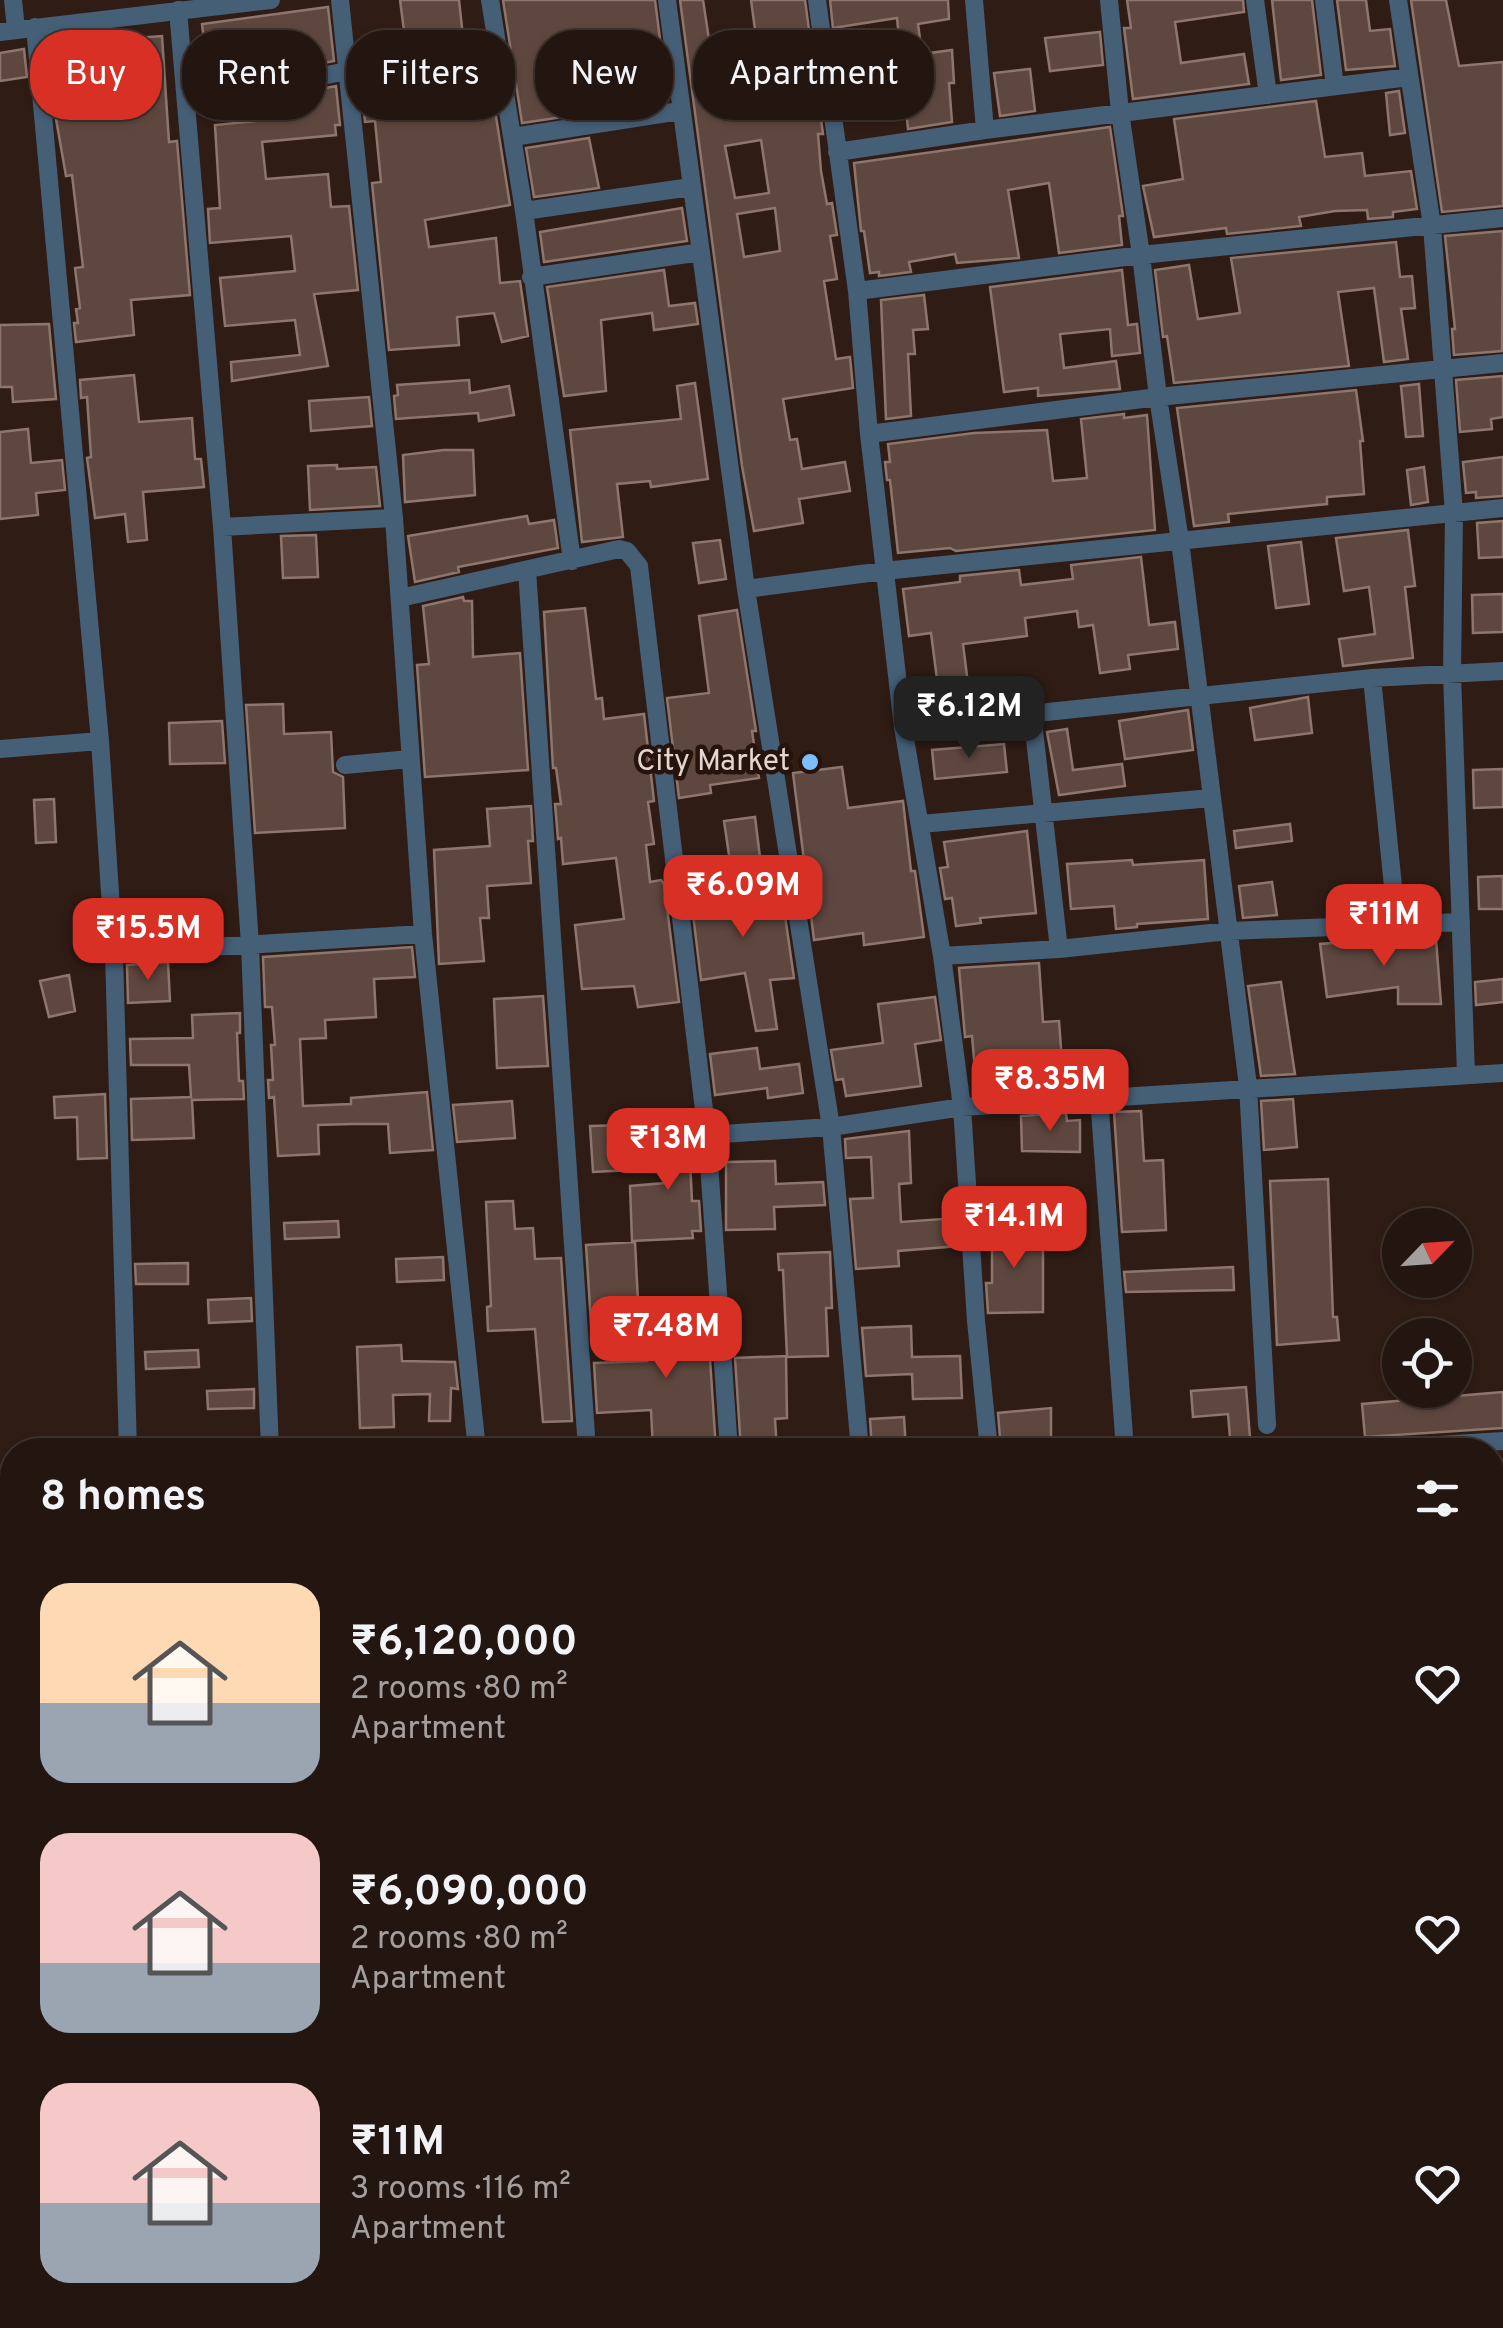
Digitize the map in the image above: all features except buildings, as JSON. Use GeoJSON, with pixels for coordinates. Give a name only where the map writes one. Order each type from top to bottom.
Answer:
{"type":"FeatureCollection","features":[{"type":"Feature","properties":{"kind":"street"},"geometry":{"type":"LineString","coordinates":[[13,0],[8,30],[270,0]]}},
{"type":"Feature","properties":{"kind":"street"},"geometry":{"type":"LineString","coordinates":[[82,0],[84,21]]}},
{"type":"Feature","properties":{"kind":"street"},"geometry":{"type":"LineString","coordinates":[[340,0],[346,61]]}},
{"type":"Feature","properties":{"kind":"street"},"geometry":{"type":"LineString","coordinates":[[490,0],[514,138],[572,561]]}},
{"type":"Feature","properties":{"kind":"street"},"geometry":{"type":"LineString","coordinates":[[666,0],[746,589],[830,1127],[859,1438]]}},
{"type":"Feature","properties":{"kind":"street"},"geometry":{"type":"LineString","coordinates":[[816,0],[856,291],[903,727],[922,824],[962,1107],[988,1438]]}},
{"type":"Feature","properties":{"kind":"street"},"geometry":{"type":"LineString","coordinates":[[974,0],[985,130]]}},
{"type":"Feature","properties":{"kind":"street"},"geometry":{"type":"LineString","coordinates":[[1109,0],[1120,112],[1180,541],[1248,1086],[1266,1425]]}},
{"type":"Feature","properties":{"kind":"street"},"geometry":{"type":"LineString","coordinates":[[1255,0],[1268,95]]}},
{"type":"Feature","properties":{"kind":"street"},"geometry":{"type":"LineString","coordinates":[[1324,0],[1335,86]]}},
{"type":"Feature","properties":{"kind":"street"},"geometry":{"type":"LineString","coordinates":[[1398,0],[1432,226],[1454,513],[1452,674],[1466,1074]]}},
{"type":"Feature","properties":{"kind":"street"},"geometry":{"type":"LineString","coordinates":[[178,10],[182,56]]}},
{"type":"Feature","properties":{"kind":"street"},"geometry":{"type":"LineString","coordinates":[[35,27],[100,740],[114,953],[128,1438]]}},
{"type":"Feature","properties":{"kind":"street"},"geometry":{"type":"LineString","coordinates":[[836,152],[1408,76]]}},
{"type":"Feature","properties":{"kind":"street"},"geometry":{"type":"LineString","coordinates":[[514,138],[680,111]]}},
{"type":"Feature","properties":{"kind":"street"},"geometry":{"type":"LineString","coordinates":[[188,120],[222,527],[250,945],[270,1438]]}},
{"type":"Feature","properties":{"kind":"street"},"geometry":{"type":"LineString","coordinates":[[352,120],[394,518],[424,934],[476,1438]]}},
{"type":"Feature","properties":{"kind":"street"},"geometry":{"type":"LineString","coordinates":[[524,212],[691,187]]}},
{"type":"Feature","properties":{"kind":"street"},"geometry":{"type":"LineString","coordinates":[[856,291],[1140,255],[1503,218]]}},
{"type":"Feature","properties":{"kind":"street"},"geometry":{"type":"LineString","coordinates":[[531,278],[700,252]]}},
{"type":"Feature","properties":{"kind":"street"},"geometry":{"type":"LineString","coordinates":[[869,434],[1158,397],[1503,363]]}},
{"type":"Feature","properties":{"kind":"street"},"geometry":{"type":"LineString","coordinates":[[746,589],[884,571],[1503,508]]}},
{"type":"Feature","properties":{"kind":"street"},"geometry":{"type":"LineString","coordinates":[[222,527],[394,518]]}},
{"type":"Feature","properties":{"kind":"street"},"geometry":{"type":"LineString","coordinates":[[400,598],[619,549],[628,551],[639,566],[707,1135],[728,1438]]}},
{"type":"Feature","properties":{"kind":"street"},"geometry":{"type":"LineString","coordinates":[[528,570],[586,1438]]}},
{"type":"Feature","properties":{"kind":"street"},"geometry":{"type":"LineString","coordinates":[[903,727],[1372,678],[1503,671]]}},
{"type":"Feature","properties":{"kind":"street"},"geometry":{"type":"LineString","coordinates":[[1372,678],[1397,926]]}},
{"type":"Feature","properties":{"kind":"street"},"geometry":{"type":"LineString","coordinates":[[1032,712],[1059,949]]}},
{"type":"Feature","properties":{"kind":"street"},"geometry":{"type":"LineString","coordinates":[[0,749],[100,740]]}},
{"type":"Feature","properties":{"kind":"street"},"geometry":{"type":"LineString","coordinates":[[346,766],[410,759]]}},
{"type":"Feature","properties":{"kind":"street"},"geometry":{"type":"LineString","coordinates":[[922,824],[1212,798]]}},
{"type":"Feature","properties":{"kind":"street"},"geometry":{"type":"LineString","coordinates":[[942,956],[1059,949],[1229,931],[1461,922]]}},
{"type":"Feature","properties":{"kind":"street"},"geometry":{"type":"LineString","coordinates":[[114,953],[424,934]]}},
{"type":"Feature","properties":{"kind":"street"},"geometry":{"type":"LineString","coordinates":[[707,1135],[830,1127],[962,1107],[1248,1086],[1503,1073]]}},
{"type":"Feature","properties":{"kind":"street"},"geometry":{"type":"LineString","coordinates":[[1099,1097],[1125,1438]]}},
{"type":"Feature","properties":{"kind":"place","name":"City Market"},"geometry":{"type":"Point","coordinates":[810,762]}}]}
